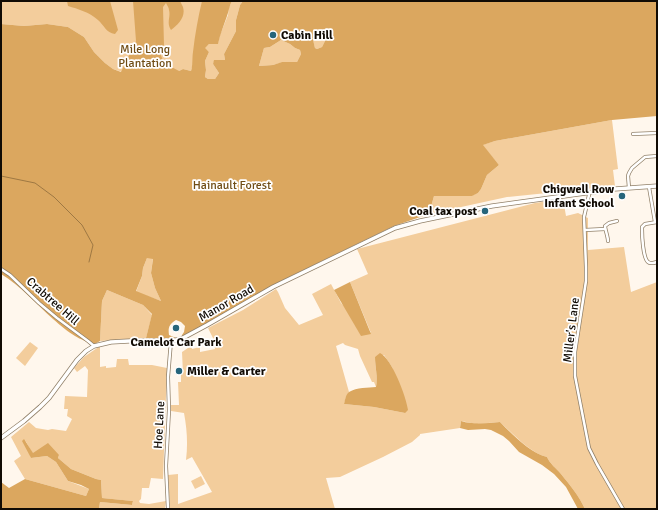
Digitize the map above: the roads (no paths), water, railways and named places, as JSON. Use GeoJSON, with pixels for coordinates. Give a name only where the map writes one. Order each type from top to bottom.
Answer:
{"type":"FeatureCollection","features":[{"type":"Feature","properties":{"kind":"street"},"geometry":{"type":"LineString","coordinates":[[633,134],[657,133]]}},
{"type":"Feature","properties":{"kind":"street"},"geometry":{"type":"LineString","coordinates":[[629,188],[628,176],[632,168],[645,157],[657,156]]}},
{"type":"Feature","properties":{"kind":"street"},"geometry":{"type":"LineString","coordinates":[[648,186],[656,214],[656,222],[645,224],[642,227],[645,258],[649,263],[657,262]]}},
{"type":"Feature","properties":{"kind":"street","name":"Manor Road"},"geometry":{"type":"LineString","coordinates":[[1,438],[40,407],[49,398],[80,357],[94,346],[104,343],[129,341],[176,341],[273,287],[395,228],[420,221],[520,202],[589,192],[657,186]]}},
{"type":"Feature","properties":{"kind":"street","name":"Miller's Lane"},"geometry":{"type":"LineString","coordinates":[[589,192],[584,217],[586,281],[575,352],[575,376],[589,448],[623,509]]}},
{"type":"Feature","properties":{"kind":"street"},"geometry":{"type":"LineString","coordinates":[[608,241],[605,226],[617,221]]}},
{"type":"Feature","properties":{"kind":"street"},"geometry":{"type":"LineString","coordinates":[[585,230],[605,229]]}},
{"type":"Feature","properties":{"kind":"street","name":"Crabtree Hill"},"geometry":{"type":"LineString","coordinates":[[1,269],[10,275],[51,313],[94,346]]}},
{"type":"Feature","properties":{"kind":"street","name":"Hoe Lane"},"geometry":{"type":"LineString","coordinates":[[168,509],[166,466],[169,410],[168,377],[171,341]]}},
{"type":"Feature","properties":{"kind":"waterway"},"geometry":{"type":"LineString","coordinates":[[1,176],[35,183],[54,197],[82,225],[93,245],[89,262]]}},
{"type":"Feature","properties":{"kind":"place","name":"Cabin Hill"},"geometry":{"type":"Point","coordinates":[273,35]}},
{"type":"Feature","properties":{"kind":"place","name":"Chigwell Row Infant School"},"geometry":{"type":"Point","coordinates":[622,196]}},
{"type":"Feature","properties":{"kind":"place","name":"Coal tax post"},"geometry":{"type":"Point","coordinates":[485,211]}},
{"type":"Feature","properties":{"kind":"place","name":"Camelot Car Park"},"geometry":{"type":"Point","coordinates":[176,328]}},
{"type":"Feature","properties":{"kind":"place","name":"Miller & Carter"},"geometry":{"type":"Point","coordinates":[179,371]}},
{"type":"Feature","properties":{"kind":"park label","name":"Mile Long Plantation"},"geometry":{"type":"Point","coordinates":[145,56]}},
{"type":"Feature","properties":{"kind":"park label","name":"Hainault Forest"},"geometry":{"type":"Point","coordinates":[232,185]}}]}
